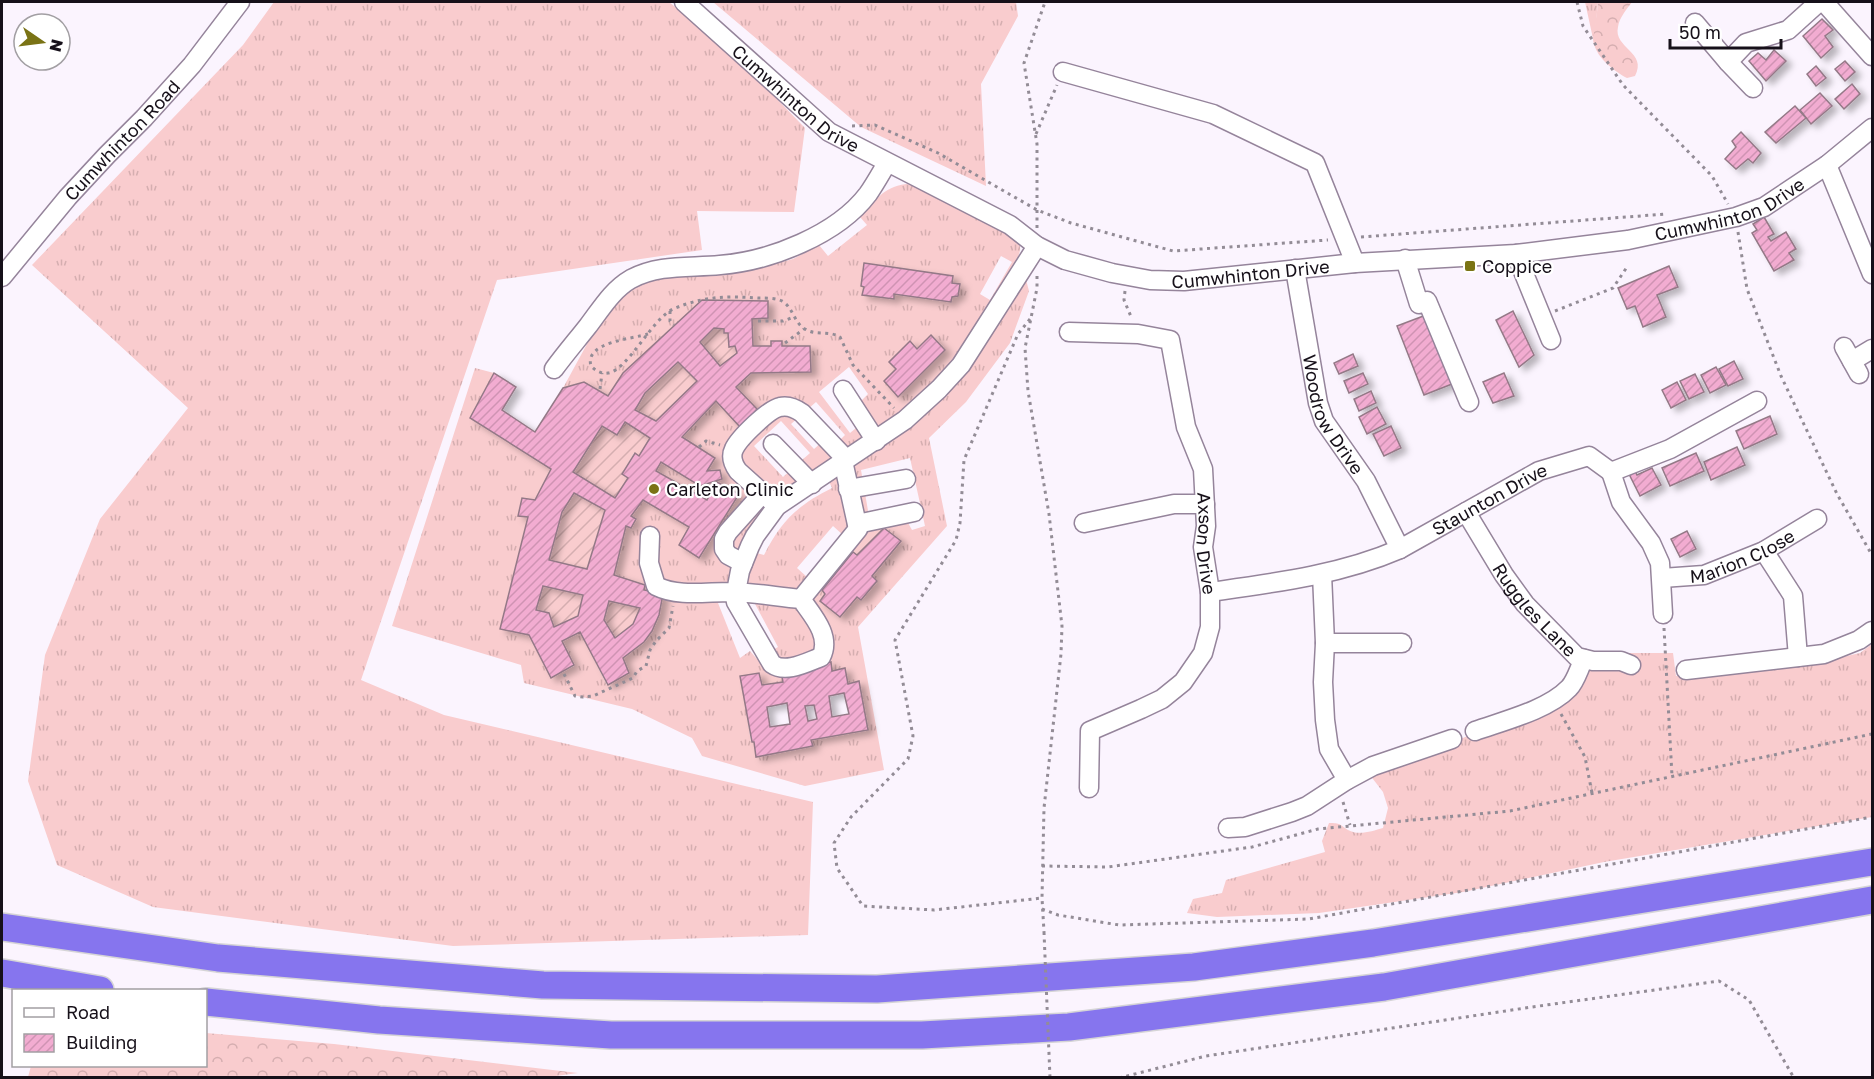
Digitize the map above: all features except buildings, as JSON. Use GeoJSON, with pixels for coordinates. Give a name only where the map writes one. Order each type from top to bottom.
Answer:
{"type":"FeatureCollection","features":[{"type":"Feature","properties":{"kind":"highway"},"geometry":{"type":"LineString","coordinates":[[2,927],[218,958],[543,985],[877,989],[1205,965],[1373,944],[1872,862]]}},
{"type":"Feature","properties":{"kind":"highway"},"geometry":{"type":"LineString","coordinates":[[207,1002],[379,1020],[611,1035],[922,1035],[1069,1027],[1383,987],[1872,900]]}},
{"type":"Feature","properties":{"kind":"highway"},"geometry":{"type":"LineString","coordinates":[[2,973],[94,989]]}},
{"type":"Feature","properties":{"kind":"street","name":"Cumwhinton Road"},"geometry":{"type":"LineString","coordinates":[[2,277],[68,198],[192,65],[240,2]]}},
{"type":"Feature","properties":{"kind":"street","name":"Cumwhinton Drive"},"geometry":{"type":"LineString","coordinates":[[684,2],[829,132],[1010,225],[1038,246],[1065,260],[1150,280],[1184,281],[1354,263],[1516,254],[1628,240],[1736,217],[1764,207],[1827,165],[1872,128]]}},
{"type":"Feature","properties":{"kind":"street"},"geometry":{"type":"LineString","coordinates":[[1728,62],[1746,43],[1788,30],[1819,2]]}},
{"type":"Feature","properties":{"kind":"street"},"geometry":{"type":"LineString","coordinates":[[1835,5],[1872,56]]}},
{"type":"Feature","properties":{"kind":"street"},"geometry":{"type":"LineString","coordinates":[[1695,23],[1753,88]]}},
{"type":"Feature","properties":{"kind":"street"},"geometry":{"type":"LineString","coordinates":[[1063,72],[1213,114],[1315,163],[1354,263]]}},
{"type":"Feature","properties":{"kind":"street"},"geometry":{"type":"LineString","coordinates":[[554,369],[610,296],[629,280],[660,268],[742,262],[775,254],[807,241],[850,213],[868,194],[887,163]]}},
{"type":"Feature","properties":{"kind":"street"},"geometry":{"type":"LineString","coordinates":[[1827,165],[1868,250],[1872,274]]}},
{"type":"Feature","properties":{"kind":"street"},"geometry":{"type":"LineString","coordinates":[[650,536],[649,563],[654,582],[659,588],[674,592],[736,592],[801,599],[820,627],[824,639],[821,657],[781,669],[772,664],[736,602],[735,597],[736,592],[743,563],[755,536],[777,506],[905,420],[939,388],[961,365],[1038,246]]}},
{"type":"Feature","properties":{"kind":"street"},"geometry":{"type":"LineString","coordinates":[[1516,254],[1551,340]]}},
{"type":"Feature","properties":{"kind":"street"},"geometry":{"type":"LineString","coordinates":[[1405,259],[1419,304],[1427,302],[1469,402]]}},
{"type":"Feature","properties":{"kind":"street","name":"Woodrow Drive"},"geometry":{"type":"LineString","coordinates":[[1295,269],[1318,403],[1324,421],[1366,481],[1400,549]]}},
{"type":"Feature","properties":{"kind":"street","name":"Axson Drive"},"geometry":{"type":"LineString","coordinates":[[1069,332],[1138,334],[1170,340],[1186,427],[1203,469],[1206,526],[1203,547],[1210,592],[1210,627],[1203,654],[1184,682],[1141,710],[1090,730],[1089,788]]}},
{"type":"Feature","properties":{"kind":"street"},"geometry":{"type":"LineString","coordinates":[[1852,361],[1872,349]]}},
{"type":"Feature","properties":{"kind":"street"},"geometry":{"type":"LineString","coordinates":[[843,390],[876,441]]}},
{"type":"Feature","properties":{"kind":"street"},"geometry":{"type":"LineString","coordinates":[[1663,614],[1660,562],[1651,543],[1621,502],[1611,472],[1670,449],[1757,401]]}},
{"type":"Feature","properties":{"kind":"street"},"geometry":{"type":"LineString","coordinates":[[777,506],[733,464],[733,450],[753,426],[781,406],[802,413],[844,460],[848,489],[858,529],[801,599]]}},
{"type":"Feature","properties":{"kind":"street"},"geometry":{"type":"LineString","coordinates":[[773,444],[812,483]]}},
{"type":"Feature","properties":{"kind":"street","name":"Staunton Drive"},"geometry":{"type":"LineString","coordinates":[[1210,592],[1322,574],[1379,558],[1400,549],[1539,471],[1589,456],[1611,472]]}},
{"type":"Feature","properties":{"kind":"street"},"geometry":{"type":"LineString","coordinates":[[848,489],[906,478]]}},
{"type":"Feature","properties":{"kind":"street"},"geometry":{"type":"LineString","coordinates":[[743,563],[728,555],[724,549],[724,539],[762,494]]}},
{"type":"Feature","properties":{"kind":"street"},"geometry":{"type":"LineString","coordinates":[[1084,523],[1174,504],[1205,504]]}},
{"type":"Feature","properties":{"kind":"street"},"geometry":{"type":"LineString","coordinates":[[857,524],[914,512]]}},
{"type":"Feature","properties":{"kind":"street","name":"Ruggles Lane"},"geometry":{"type":"LineString","coordinates":[[1466,512],[1504,575],[1525,604],[1577,657],[1593,661],[1621,661],[1631,665]]}},
{"type":"Feature","properties":{"kind":"street","name":"Marion Close"},"geometry":{"type":"LineString","coordinates":[[1662,578],[1704,575],[1764,551],[1817,519]]}},
{"type":"Feature","properties":{"kind":"street"},"geometry":{"type":"LineString","coordinates":[[1764,551],[1794,596],[1798,657]]}},
{"type":"Feature","properties":{"kind":"street"},"geometry":{"type":"LineString","coordinates":[[1322,574],[1325,720],[1329,749],[1342,784]]}},
{"type":"Feature","properties":{"kind":"street"},"geometry":{"type":"LineString","coordinates":[[1686,670],[1824,654],[1859,640],[1872,631]]}},
{"type":"Feature","properties":{"kind":"street"},"geometry":{"type":"LineString","coordinates":[[1325,643],[1401,643]]}},
{"type":"Feature","properties":{"kind":"street"},"geometry":{"type":"LineString","coordinates":[[1475,731],[1536,709],[1553,700],[1571,686],[1584,659]]}},
{"type":"Feature","properties":{"kind":"street"},"geometry":{"type":"LineString","coordinates":[[1228,828],[1245,827],[1292,812],[1307,806],[1373,766],[1452,739]]}},
{"type":"Feature","properties":{"kind":"path"},"geometry":{"type":"LineString","coordinates":[[1045,2],[1024,63],[1035,136],[1038,246],[1037,288],[1025,348],[1028,391],[1049,514],[1062,626],[1044,808],[1042,866],[1050,1077]]}},
{"type":"Feature","properties":{"kind":"path"},"geometry":{"type":"LineString","coordinates":[[1577,2],[1583,26],[1623,85],[1712,176],[1736,217],[1747,289],[1780,376],[1836,494],[1872,555]]}},
{"type":"Feature","properties":{"kind":"path"},"geometry":{"type":"LineString","coordinates":[[1035,136],[1063,72]]}},
{"type":"Feature","properties":{"kind":"path"},"geometry":{"type":"LineString","coordinates":[[823,126],[876,125],[938,153],[1037,210],[1071,223],[1173,251],[1668,214]]}},
{"type":"Feature","properties":{"kind":"path"},"geometry":{"type":"LineString","coordinates":[[1541,316],[1613,288],[1627,267]]}},
{"type":"Feature","properties":{"kind":"path"},"geometry":{"type":"LineString","coordinates":[[1126,276],[1124,300],[1138,334]]}},
{"type":"Feature","properties":{"kind":"path"},"geometry":{"type":"LineString","coordinates":[[648,334],[599,348],[592,354],[590,363],[596,371],[612,372],[631,355],[665,314],[699,300],[725,296],[779,300],[787,305],[797,323],[804,329],[812,333],[828,332],[840,337],[853,364],[905,420]]}},
{"type":"Feature","properties":{"kind":"path"},"geometry":{"type":"LineString","coordinates":[[670,311],[670,321],[674,325]]}},
{"type":"Feature","properties":{"kind":"path"},"geometry":{"type":"LineString","coordinates":[[758,321],[783,321],[794,317]]}},
{"type":"Feature","properties":{"kind":"path"},"geometry":{"type":"LineString","coordinates":[[1031,319],[1018,334],[964,460],[960,523],[956,540],[895,640],[913,736],[908,759],[851,816],[834,843],[837,868],[863,906],[934,910],[1042,898]]}},
{"type":"Feature","properties":{"kind":"path"},"geometry":{"type":"LineString","coordinates":[[785,343],[804,329]]}},
{"type":"Feature","properties":{"kind":"path"},"geometry":{"type":"LineString","coordinates":[[600,389],[602,373]]}},
{"type":"Feature","properties":{"kind":"path"},"geometry":{"type":"LineString","coordinates":[[699,447],[702,443],[709,441],[733,450]]}},
{"type":"Feature","properties":{"kind":"path"},"geometry":{"type":"LineString","coordinates":[[564,674],[575,696],[583,697],[593,696],[633,678],[637,671],[646,666],[650,650],[669,628],[674,592]]}},
{"type":"Feature","properties":{"kind":"path"},"geometry":{"type":"LineString","coordinates":[[1663,614],[1672,776]]}},
{"type":"Feature","properties":{"kind":"path"},"geometry":{"type":"LineString","coordinates":[[1553,700],[1585,757],[1592,793]]}},
{"type":"Feature","properties":{"kind":"path"},"geometry":{"type":"LineString","coordinates":[[1042,866],[1108,867],[1252,847],[1318,829],[1510,811],[1872,734]]}},
{"type":"Feature","properties":{"kind":"path"},"geometry":{"type":"LineString","coordinates":[[1342,784],[1350,825]]}},
{"type":"Feature","properties":{"kind":"path"},"geometry":{"type":"LineString","coordinates":[[1042,909],[1058,915],[1119,925],[1309,919],[1872,817]]}},
{"type":"Feature","properties":{"kind":"path"},"geometry":{"type":"LineString","coordinates":[[1119,1077],[1206,1056],[1719,981],[1749,1000],[1794,1077]]}},
{"type":"Feature","properties":{"kind":"green space"},"geometry":{"type":"Polygon","coordinates":[[[274,2],[669,2],[729,50],[805,128],[794,212],[697,211],[702,250],[497,280],[361,680],[444,715],[813,802],[808,935],[453,946],[153,907],[57,865],[28,781],[45,655],[100,519],[188,408],[32,265],[243,45],[274,2]]]}},
{"type":"Feature","properties":{"kind":"green space"},"geometry":{"type":"Polygon","coordinates":[[[713,2],[1016,2],[1018,16],[981,84],[986,186],[861,127],[713,2]]]}},
{"type":"Feature","properties":{"kind":"green space"},"geometry":{"type":"Polygon","coordinates":[[[1585,2],[1598,2],[1594,43],[1585,2]]]}},
{"type":"Feature","properties":{"kind":"green space"},"geometry":{"type":"Polygon","coordinates":[[[1598,2],[1632,2],[1620,20],[1618,34],[1620,40],[1637,61],[1638,68],[1635,76],[1627,78],[1617,72],[1603,60],[1596,49],[1594,36],[1598,2]]]}},
{"type":"Feature","properties":{"kind":"green space"},"geometry":{"type":"Polygon","coordinates":[[[906,184],[919,186],[1016,237],[1020,249],[1016,261],[1025,276],[1029,291],[1010,343],[966,402],[929,438],[947,526],[858,627],[884,770],[805,786],[702,756],[692,738],[632,709],[524,683],[521,665],[392,626],[475,368],[494,373],[470,418],[551,469],[535,500],[519,515],[528,517],[529,635],[551,678],[574,666],[562,641],[580,632],[607,685],[629,673],[623,658],[639,645],[655,623],[663,594],[644,590],[645,585],[614,575],[626,526],[631,528],[636,519],[631,516],[643,500],[689,527],[679,545],[699,557],[738,494],[717,482],[707,500],[656,471],[661,462],[722,479],[720,470],[707,471],[715,458],[682,437],[716,401],[741,427],[757,409],[736,387],[782,346],[782,341],[771,341],[771,346],[753,346],[752,319],[768,317],[768,301],[703,300],[623,373],[608,396],[584,382],[563,388],[599,322],[627,289],[653,276],[722,273],[778,263],[793,259],[819,245],[828,256],[867,225],[860,217],[880,196],[906,184]],[[1001,256],[980,294],[990,300],[1012,262],[1001,256]],[[864,263],[862,294],[894,299],[894,294],[951,302],[952,297],[958,296],[959,285],[952,283],[953,276],[864,263]],[[931,336],[917,349],[909,342],[889,362],[896,369],[884,381],[898,397],[945,350],[931,336]],[[849,367],[819,392],[850,433],[867,419],[858,404],[868,394],[849,367]],[[816,402],[791,424],[814,449],[830,435],[837,443],[845,435],[816,402]],[[781,421],[754,446],[783,477],[810,453],[781,421]],[[910,458],[861,470],[871,528],[907,521],[912,530],[925,526],[910,458]],[[828,479],[786,506],[753,552],[764,555],[784,523],[792,515],[809,501],[832,488],[828,479]],[[833,526],[797,568],[807,577],[843,535],[833,526]],[[884,528],[857,555],[853,552],[822,589],[825,594],[820,601],[839,617],[857,597],[861,600],[877,581],[872,576],[900,542],[884,528]],[[729,599],[718,603],[740,658],[750,651],[757,659],[778,647],[755,604],[729,599]],[[830,662],[803,667],[804,672],[782,677],[783,682],[762,685],[759,673],[741,676],[751,742],[754,742],[756,756],[813,746],[811,740],[868,730],[859,682],[848,684],[845,668],[832,671],[830,662]]]}},
{"type":"Feature","properties":{"kind":"green space"},"geometry":{"type":"Polygon","coordinates":[[[714,328],[724,329],[728,333],[729,347],[735,346],[737,353],[720,366],[700,342],[714,328]]]}},
{"type":"Feature","properties":{"kind":"green space"},"geometry":{"type":"Polygon","coordinates":[[[678,362],[697,381],[656,421],[635,410],[645,393],[678,362]]]}},
{"type":"Feature","properties":{"kind":"green space"},"geometry":{"type":"Polygon","coordinates":[[[625,422],[650,438],[639,456],[634,453],[622,474],[628,478],[615,498],[573,472],[602,426],[617,435],[625,422]]]}},
{"type":"Feature","properties":{"kind":"green space"},"geometry":{"type":"Polygon","coordinates":[[[574,493],[605,510],[587,569],[549,560],[562,512],[574,493]]]}},
{"type":"Feature","properties":{"kind":"green space"},"geometry":{"type":"Polygon","coordinates":[[[543,586],[583,595],[578,616],[554,627],[549,613],[536,610],[543,586]]]}},
{"type":"Feature","properties":{"kind":"green space"},"geometry":{"type":"Polygon","coordinates":[[[609,601],[640,608],[633,624],[615,638],[604,620],[609,601]]]}},
{"type":"Feature","properties":{"kind":"green space"},"geometry":{"type":"Polygon","coordinates":[[[1872,644],[1872,817],[1604,862],[1463,892],[1319,913],[1217,917],[1187,913],[1193,899],[1222,893],[1226,880],[1325,852],[1322,841],[1329,823],[1341,825],[1357,833],[1383,828],[1388,808],[1383,792],[1366,770],[1435,751],[1493,724],[1523,718],[1589,669],[1627,653],[1673,653],[1676,676],[1838,658],[1860,653],[1872,644]]]}},
{"type":"Feature","properties":{"kind":"green space"},"geometry":{"type":"Polygon","coordinates":[[[207,1033],[334,1044],[578,1073],[541,1078],[28,1077],[31,1067],[207,1067],[207,1033]]]}},
{"type":"Feature","properties":{"kind":"place","name":"Coppice"},"geometry":{"type":"Point","coordinates":[1470,266]}},
{"type":"Feature","properties":{"kind":"place","name":"Carleton Clinic"},"geometry":{"type":"Point","coordinates":[654,489]}}]}
